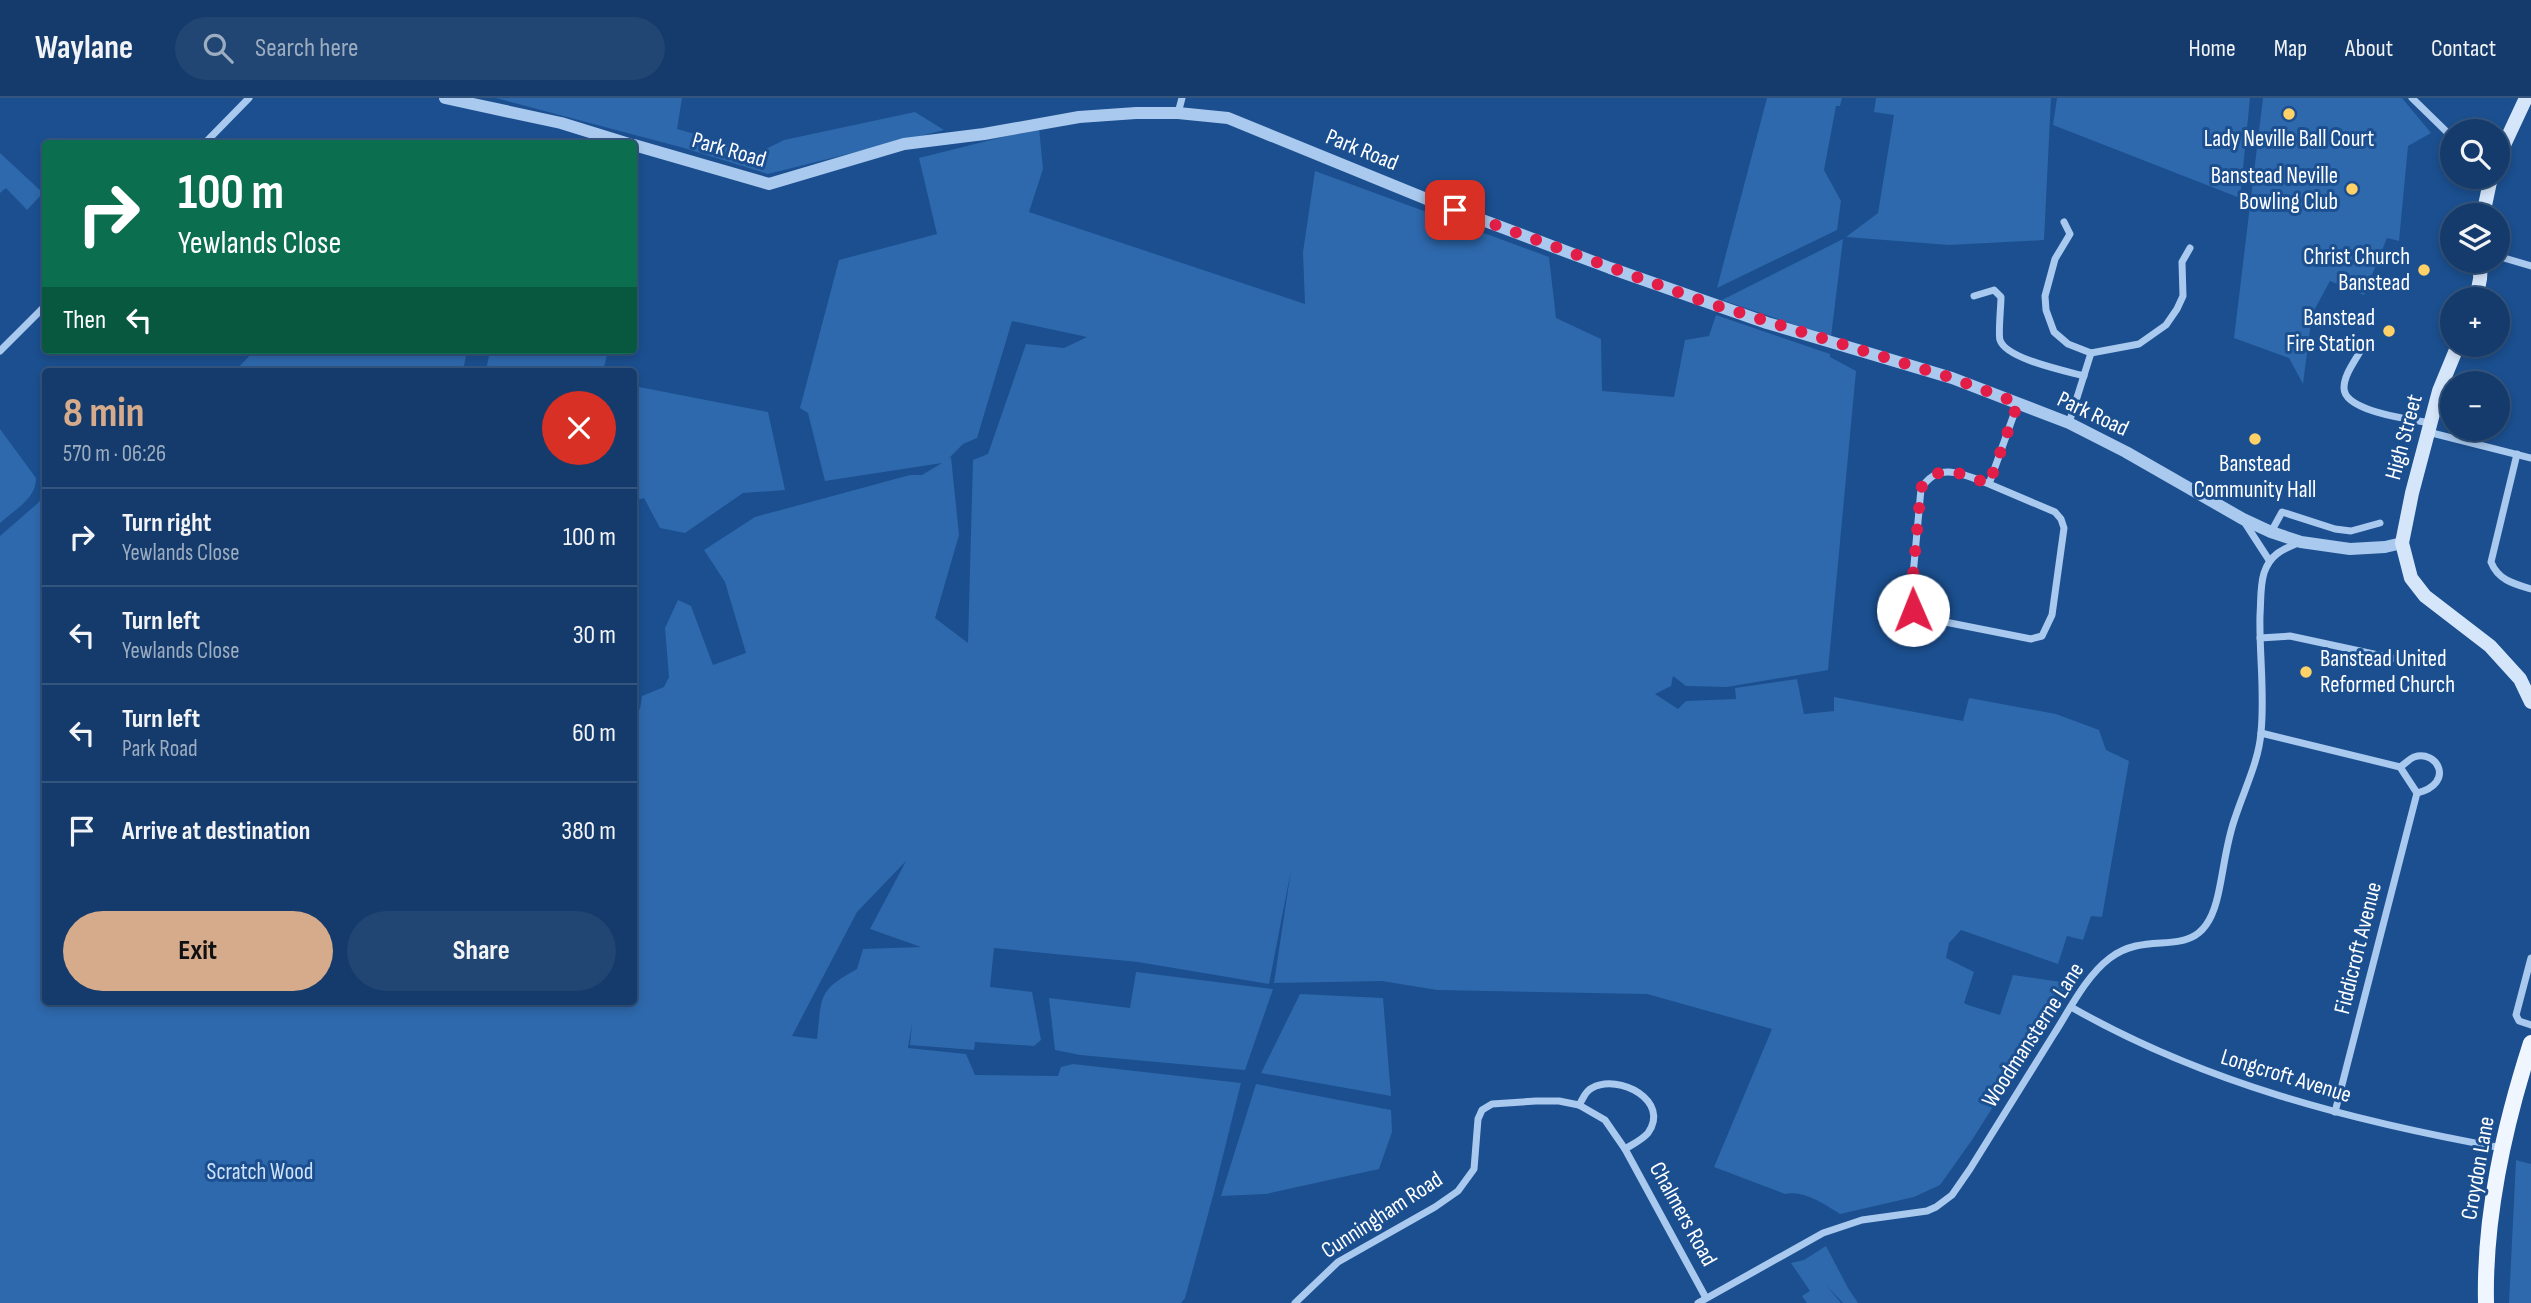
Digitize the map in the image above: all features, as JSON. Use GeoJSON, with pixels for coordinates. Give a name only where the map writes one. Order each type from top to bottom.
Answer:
{"type":"FeatureCollection","features":[{"type":"Feature","properties":{"kind":"main road"},"geometry":{"type":"LineString","coordinates":[[2510,133],[2527,100]]}},
{"type":"Feature","properties":{"kind":"main road","name":"High Street"},"geometry":{"type":"LineString","coordinates":[[2402,543],[2429,428],[2452,357]]}},
{"type":"Feature","properties":{"kind":"main road"},"geometry":{"type":"LineString","coordinates":[[2402,543],[2411,578],[2425,596],[2490,646],[2520,679],[2531,702]]}},
{"type":"Feature","properties":{"kind":"main road","name":"Croydon Lane"},"geometry":{"type":"LineString","coordinates":[[2486,1303],[2490,1215],[2502,1148],[2518,1082],[2531,1043]]}},
{"type":"Feature","properties":{"kind":"street"},"geometry":{"type":"LineString","coordinates":[[208,140],[249,98]]}},
{"type":"Feature","properties":{"kind":"street","name":"Park Road"},"geometry":{"type":"LineString","coordinates":[[445,98],[561,123],[618,140]]}},
{"type":"Feature","properties":{"kind":"street"},"geometry":{"type":"LineString","coordinates":[[1178,113],[1182,98]]}},
{"type":"Feature","properties":{"kind":"street"},"geometry":{"type":"LineString","coordinates":[[2412,98],[2440,125]]}},
{"type":"Feature","properties":{"kind":"street","name":"Park Road"},"geometry":{"type":"LineString","coordinates":[[637,146],[769,184],[904,144],[984,134],[1079,117],[1178,113],[1228,118],[1429,200],[1622,272],[1766,323],[1952,378],[2069,423],[2271,532],[2301,542],[2350,549],[2402,543]]}},
{"type":"Feature","properties":{"kind":"street"},"geometry":{"type":"LineString","coordinates":[[2064,222],[2070,234],[2055,260],[2045,296],[2046,310],[2054,332],[2068,344],[2091,354],[2139,344],[2166,325],[2183,296],[2182,262],[2190,248]]}},
{"type":"Feature","properties":{"kind":"street"},"geometry":{"type":"LineString","coordinates":[[2510,260],[2531,266]]}},
{"type":"Feature","properties":{"kind":"street"},"geometry":{"type":"LineString","coordinates":[[1974,296],[1994,290],[1999,293],[1999,338],[2011,351],[2028,360],[2084,376]]}},
{"type":"Feature","properties":{"kind":"street"},"geometry":{"type":"LineString","coordinates":[[0,351],[42,309]]}},
{"type":"Feature","properties":{"kind":"street"},"geometry":{"type":"LineString","coordinates":[[2362,348],[2344,387],[2350,400],[2374,412],[2531,458]]}},
{"type":"Feature","properties":{"kind":"street"},"geometry":{"type":"LineString","coordinates":[[2069,423],[2091,354]]}},
{"type":"Feature","properties":{"kind":"street"},"geometry":{"type":"LineString","coordinates":[[1989,484],[2018,403]]}},
{"type":"Feature","properties":{"kind":"street"},"geometry":{"type":"LineString","coordinates":[[2517,454],[2491,562],[2502,578],[2531,589]]}},
{"type":"Feature","properties":{"kind":"street"},"geometry":{"type":"LineString","coordinates":[[1939,471],[1957,472],[1989,484],[2055,512],[2064,527],[2052,615],[2042,636],[2031,639],[1930,619],[1913,610],[1911,597],[1921,488],[1926,480],[1939,471]]}},
{"type":"Feature","properties":{"kind":"street"},"geometry":{"type":"LineString","coordinates":[[2271,532],[2283,512],[2335,529],[2351,531],[2380,523]]}},
{"type":"Feature","properties":{"kind":"street"},"geometry":{"type":"LineString","coordinates":[[2243,519],[2269,560],[2284,548],[2301,542]]}},
{"type":"Feature","properties":{"kind":"street"},"geometry":{"type":"LineString","coordinates":[[2350,549],[2351,531]]}},
{"type":"Feature","properties":{"kind":"street","name":"Woodmansterne Lane"},"geometry":{"type":"LineString","coordinates":[[1698,1303],[1823,1233],[1862,1220],[1927,1211],[1943,1203],[1970,1169],[2071,1007],[2103,964],[2123,949],[2134,945],[2188,940],[2207,926],[2219,895],[2225,851],[2261,733],[2261,587],[2269,560]]}},
{"type":"Feature","properties":{"kind":"street"},"geometry":{"type":"LineString","coordinates":[[2260,638],[2290,636],[2420,664]]}},
{"type":"Feature","properties":{"kind":"street"},"geometry":{"type":"LineString","coordinates":[[2261,733],[2400,767],[2417,793],[2430,790],[2437,783],[2440,773],[2436,763],[2422,756],[2413,757],[2400,767]]}},
{"type":"Feature","properties":{"kind":"street","name":"Fiddicroft Avenue"},"geometry":{"type":"LineString","coordinates":[[2335,1112],[2417,793]]}},
{"type":"Feature","properties":{"kind":"street"},"geometry":{"type":"LineString","coordinates":[[2531,958],[2515,1014],[2519,1021],[2531,1025]]}},
{"type":"Feature","properties":{"kind":"street","name":"Longcroft Avenue"},"geometry":{"type":"LineString","coordinates":[[2071,1007],[2105,1027],[2201,1070],[2269,1093],[2335,1112],[2502,1148]]}},
{"type":"Feature","properties":{"kind":"street","name":"Chalmers Road"},"geometry":{"type":"LineString","coordinates":[[1578,1105],[1586,1092],[1600,1085],[1614,1084],[1639,1090],[1653,1115],[1651,1127],[1647,1135],[1625,1149]]}},
{"type":"Feature","properties":{"kind":"street","name":"Chalmers Road"},"geometry":{"type":"LineString","coordinates":[[1482,1110],[1492,1104],[1559,1101],[1587,1107],[1605,1120],[1625,1149],[1706,1298]]}},
{"type":"Feature","properties":{"kind":"street","name":"Cunningham Road"},"geometry":{"type":"LineString","coordinates":[[1295,1303],[1338,1262],[1458,1191],[1474,1169],[1478,1119],[1482,1110]]}},
{"type":"Feature","properties":{"kind":"green space"},"geometry":{"type":"Polygon","coordinates":[[[496,98],[682,98],[677,129],[760,152],[784,140],[915,112],[944,130],[768,174],[684,148],[496,98]]]}},
{"type":"Feature","properties":{"kind":"green space"},"geometry":{"type":"Polygon","coordinates":[[[1767,98],[1842,98],[1840,106],[1836,106],[1824,170],[1841,201],[1837,230],[1717,288],[1767,98]]]}},
{"type":"Feature","properties":{"kind":"green space"},"geometry":{"type":"Polygon","coordinates":[[[1876,98],[2051,98],[2044,240],[1949,245],[1846,237],[1878,213],[1894,115],[1874,112],[1876,98]]]}},
{"type":"Feature","properties":{"kind":"green space"},"geometry":{"type":"Polygon","coordinates":[[[2057,98],[2250,98],[2240,198],[2053,125],[2057,98]]]}},
{"type":"Feature","properties":{"kind":"green space"},"geometry":{"type":"Polygon","coordinates":[[[2263,98],[2402,98],[2431,133],[2408,146],[2399,241],[2387,238],[2364,295],[2330,281],[2312,314],[2303,384],[2289,358],[2234,338],[2263,98]]]}},
{"type":"Feature","properties":{"kind":"green space","name":"Scratch Wood"},"geometry":{"type":"Polygon","coordinates":[[[1039,128],[1043,169],[1029,212],[1305,304],[1303,252],[1315,171],[1549,257],[1556,318],[1601,339],[1602,391],[1674,397],[1685,340],[1709,336],[1716,315],[1830,354],[1830,357],[1856,371],[1828,670],[1727,687],[1686,686],[1673,676],[1671,686],[1655,694],[1678,709],[1686,701],[1736,699],[1735,688],[1797,679],[1804,714],[1834,711],[1834,697],[1963,721],[1969,698],[2056,714],[2099,730],[2106,750],[2129,761],[2102,917],[2091,916],[2083,940],[2067,936],[2058,964],[1961,930],[1949,943],[1946,958],[1974,972],[1964,1003],[1968,1005],[2000,1015],[2013,975],[2068,983],[1972,1140],[1940,1185],[1914,1197],[1840,1214],[1807,1196],[1785,1194],[1714,1167],[1772,1029],[1647,994],[1437,990],[1382,981],[1274,983],[1291,870],[1269,984],[1138,962],[994,948],[990,987],[1032,992],[1041,1040],[1034,1046],[975,1042],[974,1050],[910,1045],[912,1023],[908,1048],[966,1054],[975,1075],[1058,1076],[1061,1067],[1073,1064],[1241,1083],[1213,1196],[1185,1298],[1181,1303],[0,1303],[0,536],[42,498],[42,1005],[637,1005],[637,710],[640,709],[642,696],[664,687],[669,677],[665,628],[678,600],[691,606],[713,665],[746,653],[725,582],[704,550],[755,517],[910,475],[922,475],[942,463],[825,481],[808,413],[800,408],[839,260],[937,234],[919,158],[1039,128]],[[1012,321],[977,438],[963,444],[948,459],[951,457],[959,535],[935,618],[968,643],[973,460],[988,454],[1026,344],[1064,348],[1087,337],[1012,321]],[[906,861],[857,912],[792,1036],[817,1039],[824,996],[835,983],[857,969],[863,949],[921,947],[870,929],[906,861]]]}},
{"type":"Feature","properties":{"kind":"green space"},"geometry":{"type":"Polygon","coordinates":[[[0,153],[42,194],[27,210],[6,188],[0,193],[0,153]]]}},
{"type":"Feature","properties":{"kind":"green space"},"geometry":{"type":"Polygon","coordinates":[[[1843,239],[1831,337],[1722,300],[1843,239]]]}},
{"type":"Feature","properties":{"kind":"green space"},"geometry":{"type":"Polygon","coordinates":[[[251,354],[466,354],[464,368],[238,368],[251,354]]]}},
{"type":"Feature","properties":{"kind":"green space"},"geometry":{"type":"Polygon","coordinates":[[[489,354],[607,355],[604,368],[487,368],[489,354]]]}},
{"type":"Feature","properties":{"kind":"green space"},"geometry":{"type":"Polygon","coordinates":[[[637,387],[768,412],[785,490],[743,493],[685,533],[660,528],[644,498],[637,500],[637,387]]]}},
{"type":"Feature","properties":{"kind":"green space"},"geometry":{"type":"Polygon","coordinates":[[[0,429],[36,478],[33,492],[0,523],[0,429]]]}},
{"type":"Feature","properties":{"kind":"green space"},"geometry":{"type":"Polygon","coordinates":[[[1136,972],[1273,989],[1245,1070],[1080,1055],[1055,1050],[1049,998],[1130,1008],[1136,972]]]}},
{"type":"Feature","properties":{"kind":"green space"},"geometry":{"type":"Polygon","coordinates":[[[1300,994],[1383,998],[1391,1096],[1261,1073],[1300,994]]]}},
{"type":"Feature","properties":{"kind":"green space"},"geometry":{"type":"Polygon","coordinates":[[[1256,1084],[1391,1110],[1392,1132],[1379,1169],[1266,1194],[1221,1196],[1256,1084]]]}},
{"type":"Feature","properties":{"kind":"green space"},"geometry":{"type":"Polygon","coordinates":[[[2516,1160],[2531,1164],[2531,1303],[2509,1303],[2516,1160]]]}},
{"type":"Feature","properties":{"kind":"green space"},"geometry":{"type":"Polygon","coordinates":[[[1826,1246],[1858,1303],[1843,1303],[1826,1285],[1841,1303],[1807,1303],[1802,1296],[1810,1291],[1791,1263],[1804,1260],[1826,1246]]]}},
{"type":"Feature","properties":{"kind":"place","name":"Lady Neville Ball Court"},"geometry":{"type":"Point","coordinates":[2289,114]}},
{"type":"Feature","properties":{"kind":"place","name":"Banstead Neville Bowling Club"},"geometry":{"type":"Point","coordinates":[2352,189]}},
{"type":"Feature","properties":{"kind":"place","name":"Christ Church Banstead"},"geometry":{"type":"Point","coordinates":[2424,270]}},
{"type":"Feature","properties":{"kind":"place","name":"Banstead Fire Station"},"geometry":{"type":"Point","coordinates":[2389,331]}},
{"type":"Feature","properties":{"kind":"place","name":"Banstead Community Hall"},"geometry":{"type":"Point","coordinates":[2255,439]}},
{"type":"Feature","properties":{"kind":"place","name":"Banstead United Reformed Church"},"geometry":{"type":"Point","coordinates":[2306,672]}},
{"type":"Feature","properties":{"kind":"route"},"geometry":{"type":"LineString","coordinates":[[1455,210],[1766,323],[1952,378],[2018,403],[1989,484],[1957,472],[1939,471],[1926,480],[1921,488],[1911,597],[1913,610]]}}]}
